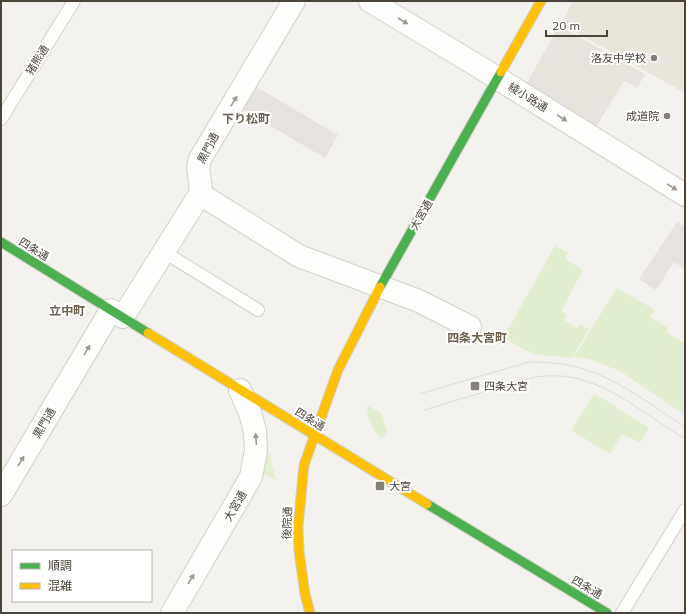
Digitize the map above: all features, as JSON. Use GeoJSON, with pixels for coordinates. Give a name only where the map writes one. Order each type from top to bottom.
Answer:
{"type":"FeatureCollection","features":[{"type":"Feature","properties":{"kind":"main road","name":"大宮通"},"geometry":{"type":"LineString","coordinates":[[314,436],[338,370],[380,287],[541,1]]}},
{"type":"Feature","properties":{"kind":"main road","name":"四条通"},"geometry":{"type":"LineString","coordinates":[[1,242],[314,436],[607,613]]}},
{"type":"Feature","properties":{"kind":"main road","name":"後院通"},"geometry":{"type":"LineString","coordinates":[[310,613],[305,594],[299,551],[298,527],[304,465],[314,436]]}},
{"type":"Feature","properties":{"kind":"street","name":"黒門通"},"geometry":{"type":"LineString","coordinates":[[1,495],[117,314],[164,252],[200,194],[202,182],[197,166],[200,159],[294,1]]}},
{"type":"Feature","properties":{"kind":"street","name":"綾小路通"},"geometry":{"type":"LineString","coordinates":[[370,1],[498,78],[685,195]]}},
{"type":"Feature","properties":{"kind":"street"},"geometry":{"type":"LineString","coordinates":[[200,194],[299,256],[419,301],[470,327]]}},
{"type":"Feature","properties":{"kind":"street","name":"大宮通"},"geometry":{"type":"LineString","coordinates":[[172,613],[251,477],[256,454],[255,431],[250,413],[240,390]]}},
{"type":"Feature","properties":{"kind":"lane","name":"猪熊通"},"geometry":{"type":"LineString","coordinates":[[1,119],[74,1]]}},
{"type":"Feature","properties":{"kind":"lane"},"geometry":{"type":"LineString","coordinates":[[164,252],[258,310]]}},
{"type":"Feature","properties":{"kind":"lane"},"geometry":{"type":"LineString","coordinates":[[622,613],[685,510]]}},
{"type":"Feature","properties":{"kind":"shaded area","name":"洛友中学校"},"geometry":{"type":"Polygon","coordinates":[[[573,1],[685,1],[685,93],[561,24],[573,1]]]}},
{"type":"Feature","properties":{"kind":"shaded area"},"geometry":{"type":"Polygon","coordinates":[[[559,26],[645,74],[637,88],[624,81],[594,130],[524,88],[559,26]]]}},
{"type":"Feature","properties":{"kind":"shaded area"},"geometry":{"type":"Polygon","coordinates":[[[253,85],[338,135],[325,158],[240,108],[253,85]]]}},
{"type":"Feature","properties":{"kind":"shaded area"},"geometry":{"type":"Polygon","coordinates":[[[677,222],[685,227],[685,269],[674,262],[656,290],[639,279],[677,222]]]}},
{"type":"Feature","properties":{"kind":"green space"},"geometry":{"type":"Polygon","coordinates":[[[555,246],[568,253],[565,259],[583,270],[561,311],[567,314],[564,320],[577,328],[580,324],[589,329],[572,358],[533,354],[503,338],[555,246]]]}},
{"type":"Feature","properties":{"kind":"green space"},"geometry":{"type":"Polygon","coordinates":[[[617,288],[655,310],[650,317],[668,328],[666,332],[685,344],[685,415],[620,371],[589,359],[574,357],[617,288]]]}},
{"type":"Feature","properties":{"kind":"green space"},"geometry":{"type":"Polygon","coordinates":[[[594,394],[649,428],[640,443],[622,434],[610,454],[571,430],[594,394]]]}},
{"type":"Feature","properties":{"kind":"green space"},"geometry":{"type":"Polygon","coordinates":[[[367,405],[382,414],[387,432],[382,439],[375,432],[371,424],[367,405]]]}},
{"type":"Feature","properties":{"kind":"green space"},"geometry":{"type":"Polygon","coordinates":[[[265,451],[268,451],[269,453],[276,480],[263,473],[265,451]]]}},
{"type":"Feature","properties":{"kind":"tram line"},"geometry":{"type":"LineString","coordinates":[[419,394],[529,362],[556,363],[584,369],[611,380],[685,427]]}},
{"type":"Feature","properties":{"kind":"tram line"},"geometry":{"type":"LineString","coordinates":[[424,410],[534,377],[565,376],[577,378],[610,391],[636,406],[685,439]]}},
{"type":"Feature","properties":{"kind":"traffic: fast"},"geometry":{"type":"LineString","coordinates":[[380,287],[501,72]]}},
{"type":"Feature","properties":{"kind":"traffic: fast"},"geometry":{"type":"LineString","coordinates":[[1,242],[148,333]]}},
{"type":"Feature","properties":{"kind":"traffic: fast"},"geometry":{"type":"LineString","coordinates":[[427,504],[607,613]]}},
{"type":"Feature","properties":{"kind":"traffic: slow"},"geometry":{"type":"LineString","coordinates":[[501,72],[541,1]]}},
{"type":"Feature","properties":{"kind":"traffic: slow"},"geometry":{"type":"LineString","coordinates":[[310,613],[305,594],[299,551],[298,527],[304,465],[338,370],[380,287]]}},
{"type":"Feature","properties":{"kind":"traffic: slow"},"geometry":{"type":"LineString","coordinates":[[148,333],[427,504]]}},
{"type":"Feature","properties":{"kind":"place","name":"洛友中学校"},"geometry":{"type":"Point","coordinates":[654,58]}},
{"type":"Feature","properties":{"kind":"place","name":"成道院"},"geometry":{"type":"Point","coordinates":[667,116]}},
{"type":"Feature","properties":{"kind":"place","name":"四条大宮"},"geometry":{"type":"Point","coordinates":[475,386]}},
{"type":"Feature","properties":{"kind":"place","name":"大宮"},"geometry":{"type":"Point","coordinates":[380,486]}},
{"type":"Feature","properties":{"kind":"district","name":"下り松町"},"geometry":{"type":"Point","coordinates":[246,119]}},
{"type":"Feature","properties":{"kind":"district","name":"立中町"},"geometry":{"type":"Point","coordinates":[67,311]}},
{"type":"Feature","properties":{"kind":"district","name":"四条大宮町"},"geometry":{"type":"Point","coordinates":[477,338]}}]}
